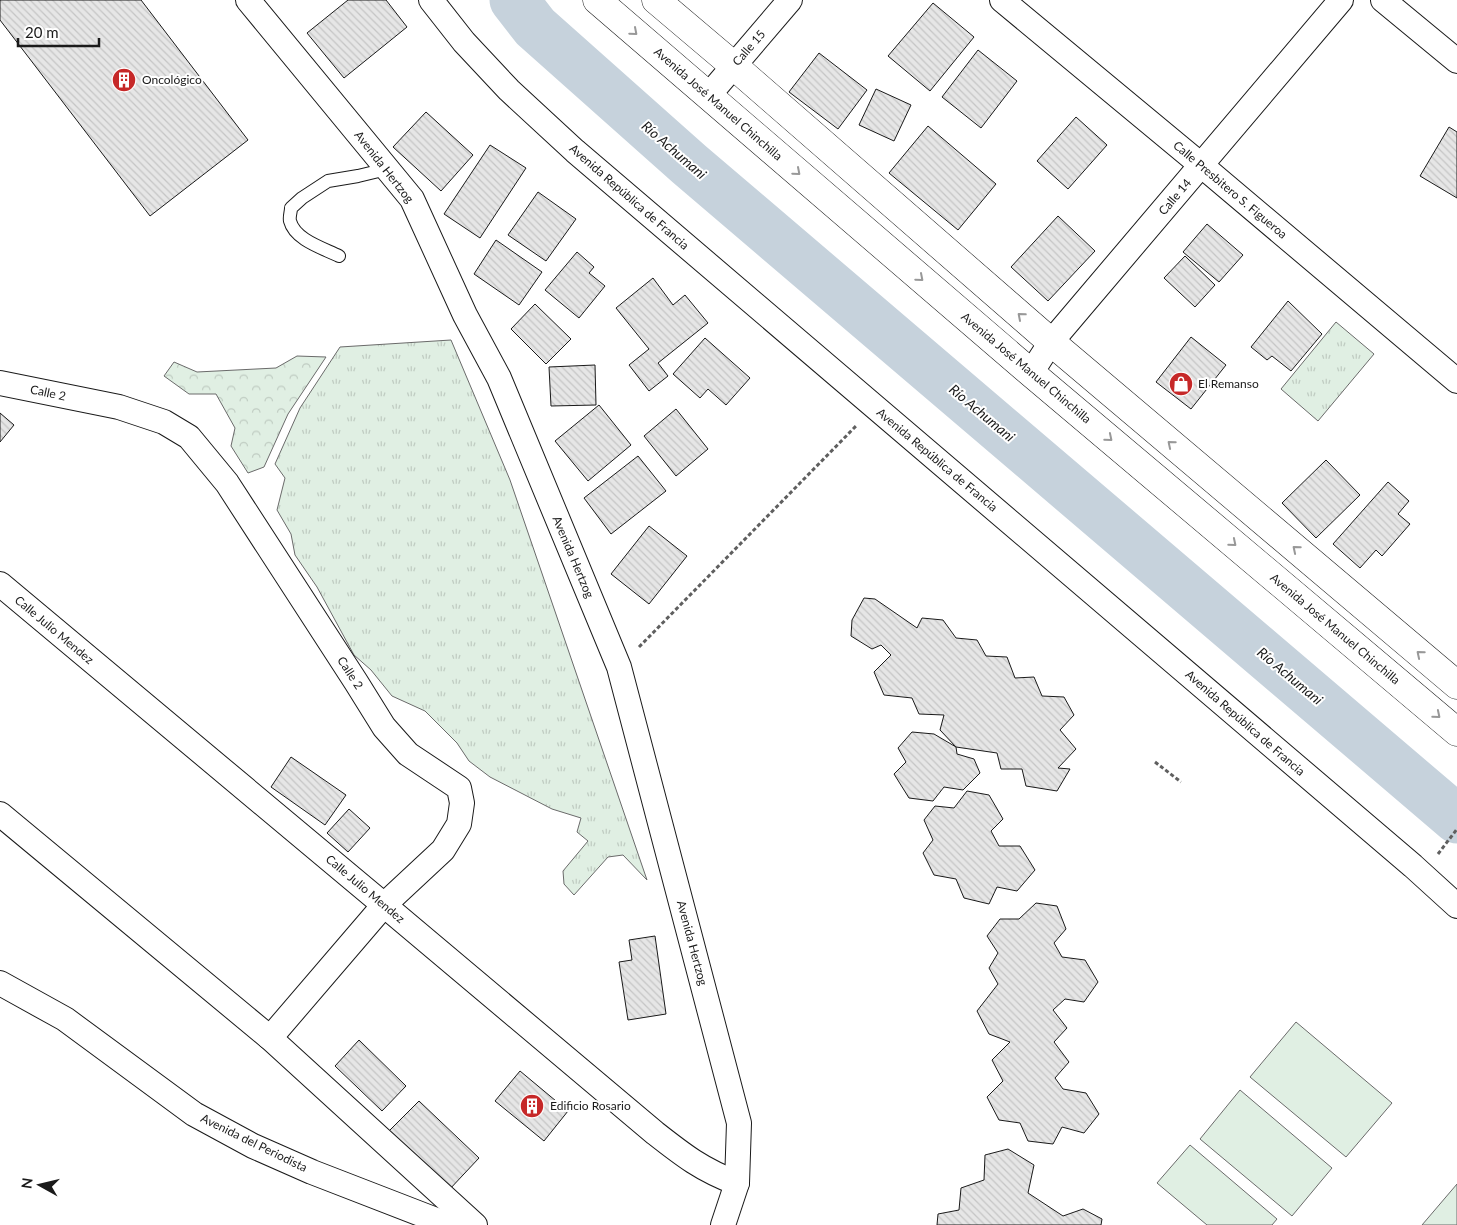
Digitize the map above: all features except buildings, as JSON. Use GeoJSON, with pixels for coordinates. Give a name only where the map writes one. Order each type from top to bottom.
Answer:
{"type":"FeatureCollection","features":[{"type":"Feature","properties":{"kind":"main road","name":"Avenida José Manuel Chinchilla"},"geometry":{"type":"LineString","coordinates":[[597,0],[1031,373],[1457,732]]}},
{"type":"Feature","properties":{"kind":"main road"},"geometry":{"type":"LineString","coordinates":[[656,0],[1050,342],[1457,685]]}},
{"type":"Feature","properties":{"kind":"street","name":"Avenida Hertzog"},"geometry":{"type":"LineString","coordinates":[[248,0],[412,199],[465,315],[499,378],[619,667],[739,1123],[737,1183],[731,1206],[723,1225]]}},
{"type":"Feature","properties":{"kind":"street","name":"Avenida República de Francia"},"geometry":{"type":"LineString","coordinates":[[431,0],[464,42],[509,90],[568,144],[1413,866],[1457,906]]}},
{"type":"Feature","properties":{"kind":"street","name":"Calle 15"},"geometry":{"type":"LineString","coordinates":[[708,96],[790,0]]}},
{"type":"Feature","properties":{"kind":"street","name":"Calle Presbitero S. Figueroa"},"geometry":{"type":"LineString","coordinates":[[1002,0],[1202,165],[1457,380]]}},
{"type":"Feature","properties":{"kind":"street","name":"Calle 14"},"geometry":{"type":"LineString","coordinates":[[1031,373],[1050,342],[1341,0]]}},
{"type":"Feature","properties":{"kind":"street"},"geometry":{"type":"LineString","coordinates":[[1383,0],[1457,61]]}},
{"type":"Feature","properties":{"kind":"street","name":"Calle 2"},"geometry":{"type":"LineString","coordinates":[[0,383],[119,407],[164,422],[189,437],[227,483],[384,727],[408,754],[459,788],[462,803],[459,824],[443,850],[384,904],[270,1038]]}},
{"type":"Feature","properties":{"kind":"street","name":"Calle Julio Mendez"},"geometry":{"type":"LineString","coordinates":[[0,584],[384,904],[654,1133],[692,1162],[716,1175],[737,1183]]}},
{"type":"Feature","properties":{"kind":"street"},"geometry":{"type":"LineString","coordinates":[[0,814],[270,1038],[475,1225]]}},
{"type":"Feature","properties":{"kind":"street","name":"Avenida del Periodista"},"geometry":{"type":"LineString","coordinates":[[0,984],[64,1019],[194,1114],[244,1141],[312,1172],[448,1225]]}},
{"type":"Feature","properties":{"kind":"lane"},"geometry":{"type":"LineString","coordinates":[[339,256],[314,244],[296,232],[290,220],[291,208],[302,198],[328,181],[387,169]]}},
{"type":"Feature","properties":{"kind":"path"},"geometry":{"type":"LineString","coordinates":[[619,667],[874,407]]}},
{"type":"Feature","properties":{"kind":"path"},"geometry":{"type":"LineString","coordinates":[[1155,762],[1181,782]]}},
{"type":"Feature","properties":{"kind":"path"},"geometry":{"type":"LineString","coordinates":[[1436,856],[1457,829]]}},
{"type":"Feature","properties":{"kind":"green space"},"geometry":{"type":"Polygon","coordinates":[[[1336,322],[1374,354],[1318,421],[1281,389],[1336,322]]]}},
{"type":"Feature","properties":{"kind":"green space"},"geometry":{"type":"Polygon","coordinates":[[[451,340],[510,480],[647,880],[623,855],[608,857],[574,895],[564,884],[563,871],[588,841],[577,832],[581,818],[552,809],[490,777],[469,761],[457,743],[425,711],[392,696],[371,670],[354,655],[317,587],[295,555],[291,534],[277,510],[285,478],[275,464],[300,408],[340,347],[451,340]]]}},
{"type":"Feature","properties":{"kind":"green space"},"geometry":{"type":"Polygon","coordinates":[[[297,356],[326,357],[288,414],[264,467],[248,473],[231,446],[235,428],[216,394],[189,394],[164,376],[174,362],[197,372],[276,368],[297,356]]]}},
{"type":"Feature","properties":{"kind":"green space"},"geometry":{"type":"Polygon","coordinates":[[[1296,1022],[1392,1103],[1346,1157],[1250,1077],[1296,1022]]]}},
{"type":"Feature","properties":{"kind":"green space"},"geometry":{"type":"Polygon","coordinates":[[[1240,1090],[1332,1168],[1292,1216],[1200,1139],[1240,1090]]]}},
{"type":"Feature","properties":{"kind":"green space"},"geometry":{"type":"Polygon","coordinates":[[[1190,1145],[1277,1219],[1272,1225],[1207,1225],[1157,1183],[1190,1145]]]}},
{"type":"Feature","properties":{"kind":"green space"},"geometry":{"type":"Polygon","coordinates":[[[1457,1184],[1457,1225],[1422,1225],[1457,1184]]]}},
{"type":"Feature","properties":{"kind":"waterway","name":"Río Achumani"},"geometry":{"type":"LineString","coordinates":[[514,0],[535,27],[689,164],[1457,819]]}},
{"type":"Feature","properties":{"kind":"place","name":"Oncológico"},"geometry":{"type":"Point","coordinates":[124,80]}},
{"type":"Feature","properties":{"kind":"place","name":"El Remanso"},"geometry":{"type":"Point","coordinates":[1181,384]}},
{"type":"Feature","properties":{"kind":"place","name":"Edificio Rosario"},"geometry":{"type":"Point","coordinates":[532,1106]}}]}
